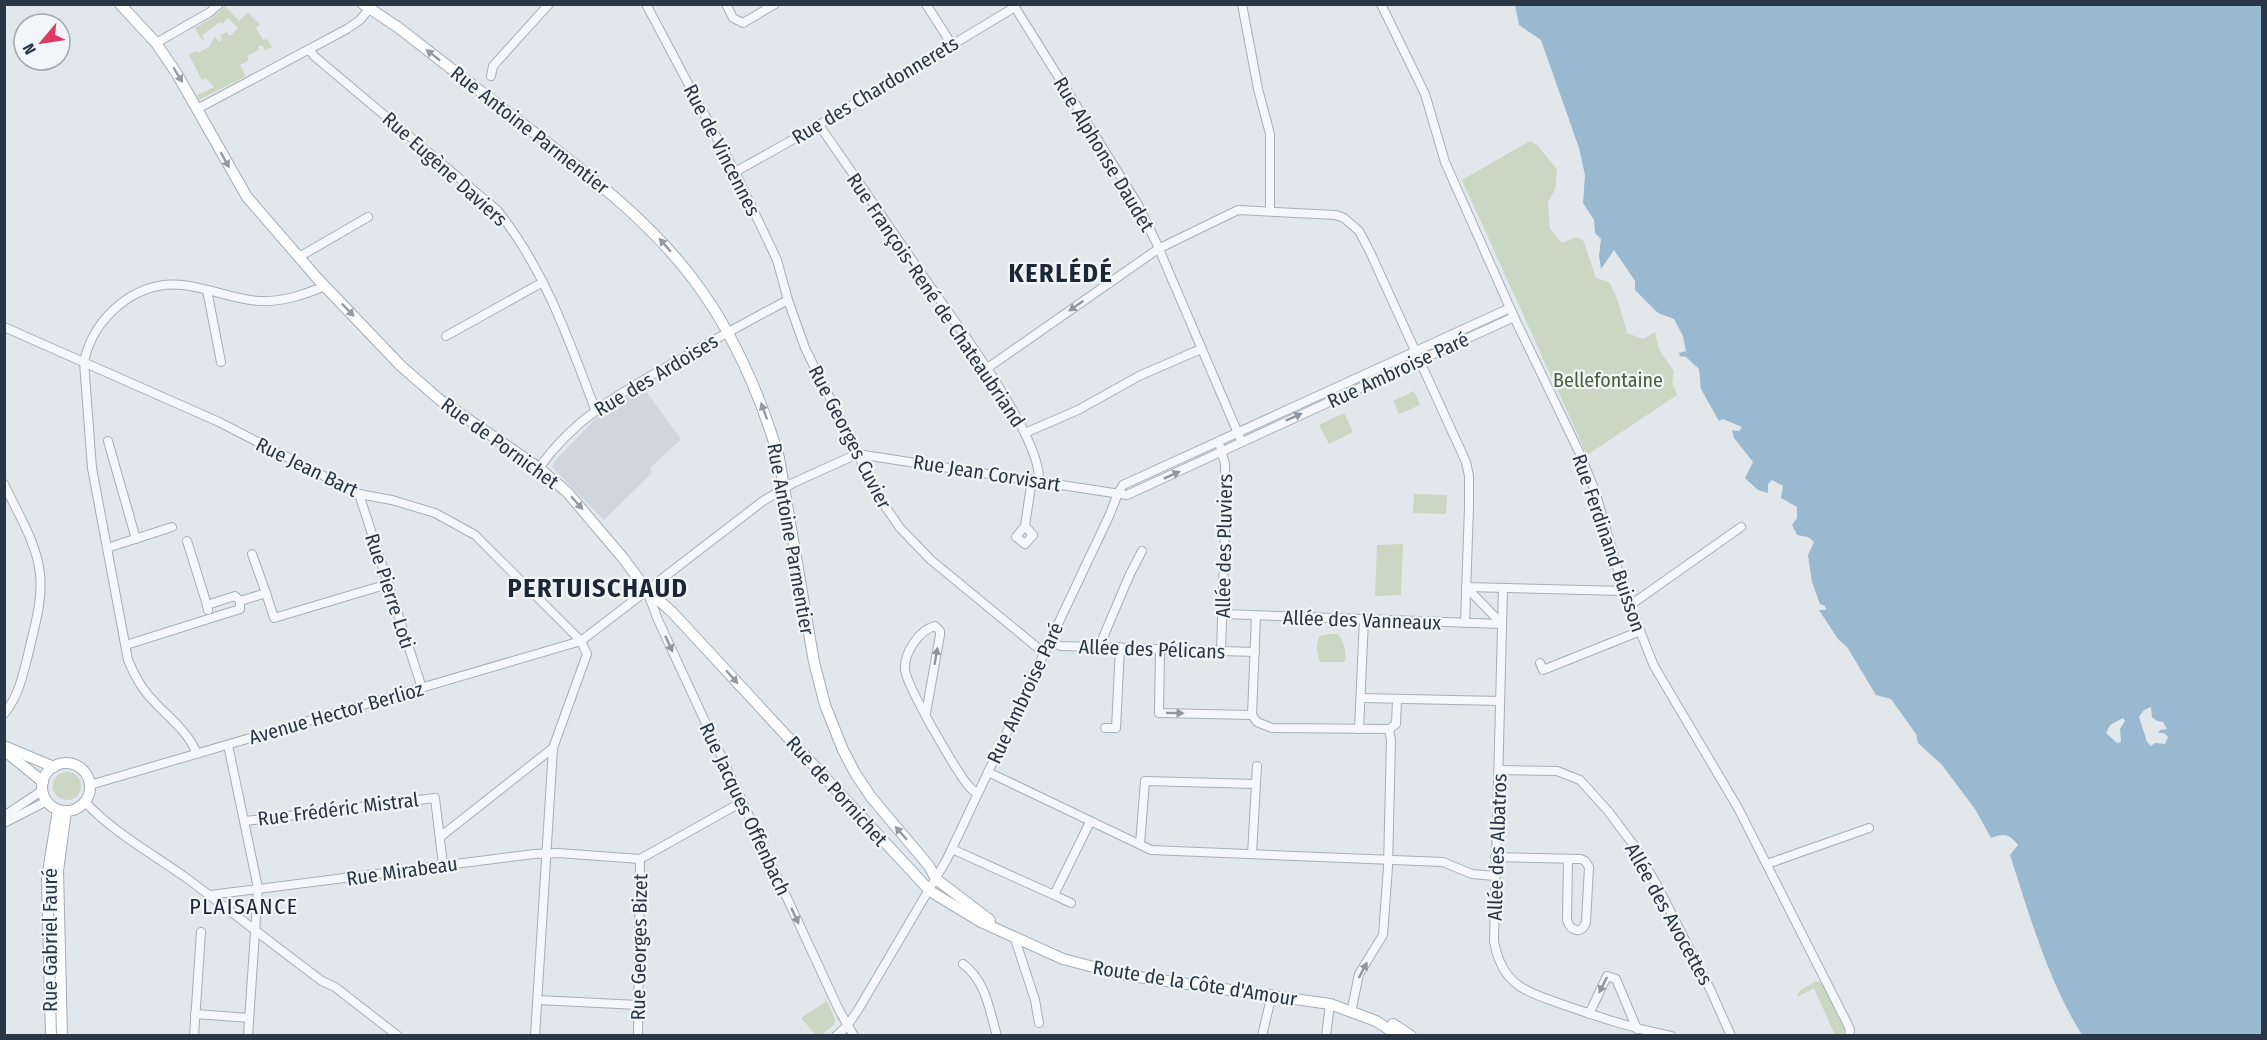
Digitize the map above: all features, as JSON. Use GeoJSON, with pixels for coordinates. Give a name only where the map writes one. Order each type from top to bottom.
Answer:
{"type":"FeatureCollection","features":[{"type":"Feature","properties":{"kind":"main road","name":"Rue de Pornichet"},"geometry":{"type":"LineString","coordinates":[[120,4],[156,43],[177,74],[247,197],[325,286],[401,366],[440,400],[539,468],[568,493],[647,590],[672,612],[930,891]]}},
{"type":"Feature","properties":{"kind":"main road","name":"Rue Antoine Parmentier"},"geometry":{"type":"LineString","coordinates":[[366,7],[399,28],[633,211],[683,266],[728,332],[756,389],[779,458],[814,662],[831,723],[855,773],[886,816],[929,866],[936,879],[973,908]]}},
{"type":"Feature","properties":{"kind":"main road"},"geometry":{"type":"LineString","coordinates":[[4,748],[54,767]]}},
{"type":"Feature","properties":{"kind":"main road"},"geometry":{"type":"LineString","coordinates":[[4,748],[44,791],[62,810],[79,807],[85,802],[90,785],[85,772],[74,764],[60,764],[49,771],[44,791]]}},
{"type":"Feature","properties":{"kind":"main road","name":"Rue Gabriel Fauré"},"geometry":{"type":"LineString","coordinates":[[51,1035],[47,878],[62,810]]}},
{"type":"Feature","properties":{"kind":"main road","name":"Rue Gabriel Fauré"},"geometry":{"type":"LineString","coordinates":[[62,810],[58,871],[62,1035]]}},
{"type":"Feature","properties":{"kind":"main road","name":"Route de la Côte d'Amour"},"geometry":{"type":"LineString","coordinates":[[930,891],[981,922],[1063,959],[1098,969],[1143,977],[1330,1004],[1376,1021],[1399,1035]]}},
{"type":"Feature","properties":{"kind":"main road","name":"Route de la Côte d'Amour"},"geometry":{"type":"LineString","coordinates":[[973,908],[994,923],[1039,946],[1101,966],[1121,967],[1165,974],[1183,980],[1328,1000],[1374,1014],[1411,1035]]}},
{"type":"Feature","properties":{"kind":"street"},"geometry":{"type":"LineString","coordinates":[[156,43],[210,12],[219,4]]}},
{"type":"Feature","properties":{"kind":"street"},"geometry":{"type":"LineString","coordinates":[[491,76],[493,66],[549,4]]}},
{"type":"Feature","properties":{"kind":"street","name":"Rue de Vincennes"},"geometry":{"type":"LineString","coordinates":[[646,4],[735,172],[777,260],[788,300]]}},
{"type":"Feature","properties":{"kind":"street"},"geometry":{"type":"LineString","coordinates":[[726,4],[733,18],[743,23],[775,4]]}},
{"type":"Feature","properties":{"kind":"street"},"geometry":{"type":"LineString","coordinates":[[926,4],[952,45]]}},
{"type":"Feature","properties":{"kind":"street"},"geometry":{"type":"LineString","coordinates":[[1242,4],[1258,89],[1270,134],[1270,210]]}},
{"type":"Feature","properties":{"kind":"street","name":"Rue Ferdinand Buisson"},"geometry":{"type":"LineString","coordinates":[[1381,4],[1425,94],[1445,162],[1512,312],[1580,454],[1595,491],[1638,632],[1654,666],[1738,808],[1825,974],[1850,1030],[1849,1035]]}},
{"type":"Feature","properties":{"kind":"street","name":"Rue des Chardonnerets"},"geometry":{"type":"LineString","coordinates":[[735,172],[819,125],[1014,6]]}},
{"type":"Feature","properties":{"kind":"street","name":"Rue Alphonse Daudet"},"geometry":{"type":"LineString","coordinates":[[1014,6],[1137,203],[1239,438]]}},
{"type":"Feature","properties":{"kind":"street"},"geometry":{"type":"LineString","coordinates":[[197,109],[347,29],[360,20],[366,7]]}},
{"type":"Feature","properties":{"kind":"street","name":"Rue Eugène Daviers"},"geometry":{"type":"LineString","coordinates":[[309,49],[314,56],[497,210],[517,235],[543,282],[567,335],[595,409]]}},
{"type":"Feature","properties":{"kind":"street","name":"Rue François-René de Chateaubriand"},"geometry":{"type":"LineString","coordinates":[[819,125],[986,369],[1025,433],[1038,466],[1035,480]]}},
{"type":"Feature","properties":{"kind":"street"},"geometry":{"type":"LineString","coordinates":[[986,369],[1158,249],[1238,210],[1270,210],[1336,215],[1344,218],[1359,231],[1377,265],[1468,469],[1465,623]]}},
{"type":"Feature","properties":{"kind":"street"},"geometry":{"type":"LineString","coordinates":[[299,257],[368,217]]}},
{"type":"Feature","properties":{"kind":"street"},"geometry":{"type":"LineString","coordinates":[[446,336],[543,282]]}},
{"type":"Feature","properties":{"kind":"street"},"geometry":{"type":"LineString","coordinates":[[197,754],[188,738],[148,695],[132,669],[92,468],[84,362],[86,350],[106,316],[130,297],[159,286],[181,285],[242,299],[278,301],[301,297],[325,286]]}},
{"type":"Feature","properties":{"kind":"street"},"geometry":{"type":"LineString","coordinates":[[207,290],[221,362]]}},
{"type":"Feature","properties":{"kind":"street","name":"Rue des Ardoises"},"geometry":{"type":"LineString","coordinates":[[539,468],[563,438],[595,409],[788,300]]}},
{"type":"Feature","properties":{"kind":"street","name":"Rue Georges Cuvier"},"geometry":{"type":"LineString","coordinates":[[788,300],[805,348],[857,454],[880,499],[900,528],[931,560],[1044,653]]}},
{"type":"Feature","properties":{"kind":"street","name":"Rue Ambroise Paré"},"geometry":{"type":"LineString","coordinates":[[836,1035],[847,1026],[930,891],[952,849],[1118,493],[1127,495],[1220,446],[1512,312]]}},
{"type":"Feature","properties":{"kind":"street","name":"Rue Jean Bart"},"geometry":{"type":"LineString","coordinates":[[4,327],[219,422],[358,494],[392,500],[435,513],[475,534],[581,641]]}},
{"type":"Feature","properties":{"kind":"street"},"geometry":{"type":"LineString","coordinates":[[1025,433],[1078,410],[1139,376],[1201,349]]}},
{"type":"Feature","properties":{"kind":"street"},"geometry":{"type":"LineString","coordinates":[[108,441],[136,539]]}},
{"type":"Feature","properties":{"kind":"street","name":"Allée des Pluviers"},"geometry":{"type":"LineString","coordinates":[[1220,446],[1225,464],[1226,500],[1221,651]]}},
{"type":"Feature","properties":{"kind":"street"},"geometry":{"type":"LineString","coordinates":[[536,1035],[552,748],[586,654],[581,641],[761,503],[784,488],[857,454]]}},
{"type":"Feature","properties":{"kind":"street","name":"Rue Jean Corvisart"},"geometry":{"type":"LineString","coordinates":[[857,454],[1118,493]]}},
{"type":"Feature","properties":{"kind":"street"},"geometry":{"type":"LineString","coordinates":[[1025,526],[1035,480]]}},
{"type":"Feature","properties":{"kind":"street"},"geometry":{"type":"LineString","coordinates":[[4,484],[36,553],[40,573],[40,592],[38,613],[18,695],[4,714]]}},
{"type":"Feature","properties":{"kind":"street","name":"Rue Pierre Loti"},"geometry":{"type":"LineString","coordinates":[[358,494],[422,688]]}},
{"type":"Feature","properties":{"kind":"street"},"geometry":{"type":"LineString","coordinates":[[107,548],[172,527]]}},
{"type":"Feature","properties":{"kind":"street"},"geometry":{"type":"LineString","coordinates":[[1629,606],[1741,527]]}},
{"type":"Feature","properties":{"kind":"street"},"geometry":{"type":"LineString","coordinates":[[187,541],[210,617]]}},
{"type":"Feature","properties":{"kind":"street"},"geometry":{"type":"LineString","coordinates":[[1099,647],[1142,551]]}},
{"type":"Feature","properties":{"kind":"street"},"geometry":{"type":"LineString","coordinates":[[252,554],[274,618],[388,584]]}},
{"type":"Feature","properties":{"kind":"street"},"geometry":{"type":"LineString","coordinates":[[1466,587],[1624,591]]}},
{"type":"Feature","properties":{"kind":"street"},"geometry":{"type":"LineString","coordinates":[[1466,587],[1502,624]]}},
{"type":"Feature","properties":{"kind":"street","name":"Allée des Albatros"},"geometry":{"type":"LineString","coordinates":[[1503,588],[1494,941],[1500,960],[1509,977],[1534,994],[1608,1022],[1642,1032],[1669,1035]]}},
{"type":"Feature","properties":{"kind":"street","name":"Rue Jacques Offenbach"},"geometry":{"type":"LineString","coordinates":[[647,590],[658,620],[742,802],[847,1026],[854,1035]]}},
{"type":"Feature","properties":{"kind":"street"},"geometry":{"type":"LineString","coordinates":[[240,601],[266,593]]}},
{"type":"Feature","properties":{"kind":"street"},"geometry":{"type":"LineString","coordinates":[[126,645],[240,609],[240,601],[235,596],[207,605]]}},
{"type":"Feature","properties":{"kind":"street","name":"Allée des Vanneaux"},"geometry":{"type":"LineString","coordinates":[[1223,614],[1502,624]]}},
{"type":"Feature","properties":{"kind":"street"},"geometry":{"type":"LineString","coordinates":[[1256,616],[1252,715],[1257,722],[1272,728],[1389,729],[1396,724],[1397,700]]}},
{"type":"Feature","properties":{"kind":"street"},"geometry":{"type":"LineString","coordinates":[[1359,729],[1364,619]]}},
{"type":"Feature","properties":{"kind":"street"},"geometry":{"type":"LineString","coordinates":[[926,713],[940,635],[935,626],[920,633],[906,659],[907,679],[926,713],[967,784],[977,793]]}},
{"type":"Feature","properties":{"kind":"street"},"geometry":{"type":"LineString","coordinates":[[1540,663],[1543,670],[1638,632]]}},
{"type":"Feature","properties":{"kind":"street","name":"Avenue Hector Berlioz"},"geometry":{"type":"LineString","coordinates":[[90,785],[581,641]]}},
{"type":"Feature","properties":{"kind":"street","name":"Allée des Pélicans"},"geometry":{"type":"LineString","coordinates":[[1049,642],[1061,646],[1255,652]]}},
{"type":"Feature","properties":{"kind":"street"},"geometry":{"type":"LineString","coordinates":[[1105,728],[1116,728],[1120,647]]}},
{"type":"Feature","properties":{"kind":"street"},"geometry":{"type":"LineString","coordinates":[[1160,649],[1159,712],[1252,715]]}},
{"type":"Feature","properties":{"kind":"street"},"geometry":{"type":"LineString","coordinates":[[1360,698],[1500,701]]}},
{"type":"Feature","properties":{"kind":"street"},"geometry":{"type":"LineString","coordinates":[[1352,1008],[1359,974],[1383,935],[1388,859],[1391,740],[1389,729]]}},
{"type":"Feature","properties":{"kind":"street"},"geometry":{"type":"LineString","coordinates":[[228,745],[258,888],[248,1035]]}},
{"type":"Feature","properties":{"kind":"street"},"geometry":{"type":"LineString","coordinates":[[440,837],[552,748]]}},
{"type":"Feature","properties":{"kind":"street"},"geometry":{"type":"LineString","coordinates":[[1252,854],[1257,766]]}},
{"type":"Feature","properties":{"kind":"street","name":"Allée des Avocettes"},"geometry":{"type":"LineString","coordinates":[[1499,770],[1557,771],[1580,780],[1635,847],[1658,887],[1731,1035]]}},
{"type":"Feature","properties":{"kind":"street"},"geometry":{"type":"LineString","coordinates":[[988,772],[1151,850],[1443,862],[1472,874],[1495,876]]}},
{"type":"Feature","properties":{"kind":"street"},"geometry":{"type":"LineString","coordinates":[[1140,844],[1145,782],[1256,784]]}},
{"type":"Feature","properties":{"kind":"street"},"geometry":{"type":"LineString","coordinates":[[4,816],[44,791]]}},
{"type":"Feature","properties":{"kind":"street"},"geometry":{"type":"LineString","coordinates":[[4,823],[44,791]]}},
{"type":"Feature","properties":{"kind":"street","name":"Rue Frédéric Mistral"},"geometry":{"type":"LineString","coordinates":[[245,821],[435,798],[443,865]]}},
{"type":"Feature","properties":{"kind":"street"},"geometry":{"type":"LineString","coordinates":[[85,802],[95,813],[145,851],[210,895],[394,1034]]}},
{"type":"Feature","properties":{"kind":"street"},"geometry":{"type":"LineString","coordinates":[[640,859],[742,802]]}},
{"type":"Feature","properties":{"kind":"street"},"geometry":{"type":"LineString","coordinates":[[1054,895],[1090,822]]}},
{"type":"Feature","properties":{"kind":"street"},"geometry":{"type":"LineString","coordinates":[[1767,864],[1869,828]]}},
{"type":"Feature","properties":{"kind":"street"},"geometry":{"type":"LineString","coordinates":[[952,849],[1071,903]]}},
{"type":"Feature","properties":{"kind":"street","name":"Rue Mirabeau"},"geometry":{"type":"LineString","coordinates":[[210,895],[545,854],[640,859]]}},
{"type":"Feature","properties":{"kind":"street"},"geometry":{"type":"LineString","coordinates":[[1495,856],[1581,859],[1585,861],[1588,867],[1586,922],[1584,928],[1580,930],[1573,930],[1569,927],[1567,920],[1568,859]]}},
{"type":"Feature","properties":{"kind":"street","name":"Rue Georges Bizet"},"geometry":{"type":"LineString","coordinates":[[638,1035],[640,859]]}},
{"type":"Feature","properties":{"kind":"street"},"geometry":{"type":"LineString","coordinates":[[194,1035],[201,932]]}},
{"type":"Feature","properties":{"kind":"street"},"geometry":{"type":"LineString","coordinates":[[1015,939],[1035,1000],[1039,1023]]}},
{"type":"Feature","properties":{"kind":"street"},"geometry":{"type":"LineString","coordinates":[[963,964],[974,972],[982,984],[997,1035]]}},
{"type":"Feature","properties":{"kind":"street"},"geometry":{"type":"LineString","coordinates":[[1589,1014],[1607,976],[1616,979],[1642,1032]]}},
{"type":"Feature","properties":{"kind":"street"},"geometry":{"type":"LineString","coordinates":[[1264,1035],[1272,994]]}},
{"type":"Feature","properties":{"kind":"street"},"geometry":{"type":"LineString","coordinates":[[538,1000],[638,1005]]}},
{"type":"Feature","properties":{"kind":"street"},"geometry":{"type":"LineString","coordinates":[[1326,1035],[1330,1004]]}},
{"type":"Feature","properties":{"kind":"street"},"geometry":{"type":"LineString","coordinates":[[195,1014],[249,1018]]}},
{"type":"Feature","properties":{"kind":"shaded area"},"geometry":{"type":"Polygon","coordinates":[[[642,386],[681,439],[650,468],[652,473],[604,520],[552,467],[555,461],[601,413],[642,386]]]}},
{"type":"Feature","properties":{"kind":"green space"},"geometry":{"type":"Polygon","coordinates":[[[225,6],[239,21],[248,13],[260,25],[256,28],[263,40],[267,39],[272,47],[265,50],[262,45],[258,47],[259,50],[247,56],[249,60],[240,65],[246,76],[199,100],[197,95],[214,87],[206,78],[202,80],[189,55],[209,47],[215,37],[219,42],[222,39],[220,35],[227,32],[230,36],[238,28],[228,18],[202,35],[204,39],[202,40],[195,28],[225,6]]]}},
{"type":"Feature","properties":{"kind":"green space","name":"Bellefontaine"},"geometry":{"type":"Polygon","coordinates":[[[1530,141],[1537,145],[1557,169],[1555,189],[1548,203],[1550,229],[1562,243],[1576,237],[1583,240],[1596,278],[1609,282],[1617,298],[1627,333],[1643,339],[1655,332],[1659,350],[1674,371],[1672,382],[1677,395],[1587,455],[1462,180],[1530,141]]]}},
{"type":"Feature","properties":{"kind":"green space"},"geometry":{"type":"Polygon","coordinates":[[[1414,391],[1420,405],[1399,414],[1393,401],[1414,391]]]}},
{"type":"Feature","properties":{"kind":"green space"},"geometry":{"type":"Polygon","coordinates":[[[1344,413],[1353,432],[1329,444],[1319,425],[1344,413]]]}},
{"type":"Feature","properties":{"kind":"green space"},"geometry":{"type":"Polygon","coordinates":[[[1414,494],[1447,495],[1446,514],[1413,513],[1414,494]]]}},
{"type":"Feature","properties":{"kind":"green space"},"geometry":{"type":"Polygon","coordinates":[[[1403,544],[1401,595],[1375,596],[1377,545],[1403,544]]]}},
{"type":"Feature","properties":{"kind":"green space"},"geometry":{"type":"Polygon","coordinates":[[[1338,634],[1340,637],[1345,651],[1345,662],[1320,662],[1317,642],[1320,636],[1338,634]]]}},
{"type":"Feature","properties":{"kind":"green space"},"geometry":{"type":"Polygon","coordinates":[[[67,772],[77,776],[81,786],[77,796],[67,800],[57,796],[53,786],[57,776],[67,772]]]}},
{"type":"Feature","properties":{"kind":"green space"},"geometry":{"type":"Polygon","coordinates":[[[1817,981],[1822,983],[1844,1029],[1843,1035],[1835,1035],[1814,988],[1797,997],[1800,990],[1817,981]]]}},
{"type":"Feature","properties":{"kind":"green space"},"geometry":{"type":"Polygon","coordinates":[[[827,1001],[835,1019],[834,1025],[821,1035],[816,1035],[801,1018],[827,1001]]]}},
{"type":"Feature","properties":{"kind":"water"},"geometry":{"type":"Polygon","coordinates":[[[1515,5],[2262,5],[2262,1035],[2082,1035],[2059,992],[2033,925],[2010,855],[2018,845],[2006,836],[1999,835],[1991,838],[1975,809],[1942,765],[1918,743],[1916,734],[1891,699],[1876,695],[1847,647],[1838,639],[1819,610],[1826,610],[1825,606],[1820,604],[1812,582],[1808,555],[1814,542],[1808,537],[1797,535],[1792,525],[1797,518],[1797,507],[1781,498],[1783,486],[1772,480],[1768,484],[1768,493],[1758,490],[1745,478],[1753,462],[1734,438],[1732,430],[1739,431],[1742,427],[1723,419],[1719,421],[1701,389],[1699,369],[1686,357],[1680,356],[1679,353],[1686,351],[1683,336],[1674,319],[1658,313],[1635,290],[1635,281],[1614,250],[1601,269],[1599,256],[1601,239],[1595,233],[1594,220],[1583,203],[1585,175],[1579,148],[1541,40],[1519,25],[1515,5]],[[2151,707],[2144,710],[2139,717],[2147,742],[2151,746],[2155,743],[2165,744],[2168,737],[2164,733],[2158,733],[2160,730],[2167,729],[2163,722],[2152,717],[2151,707]],[[2123,718],[2110,725],[2106,733],[2117,743],[2121,742],[2120,729],[2125,721],[2123,718]]]}},
{"type":"Feature","properties":{"kind":"district","name":"KERLÉDÉ"},"geometry":{"type":"Point","coordinates":[1061,273]}},
{"type":"Feature","properties":{"kind":"district","name":"PERTUISCHAUD"},"geometry":{"type":"Point","coordinates":[598,588]}},
{"type":"Feature","properties":{"kind":"district","name":"PLAISANCE"},"geometry":{"type":"Point","coordinates":[244,906]}}]}
